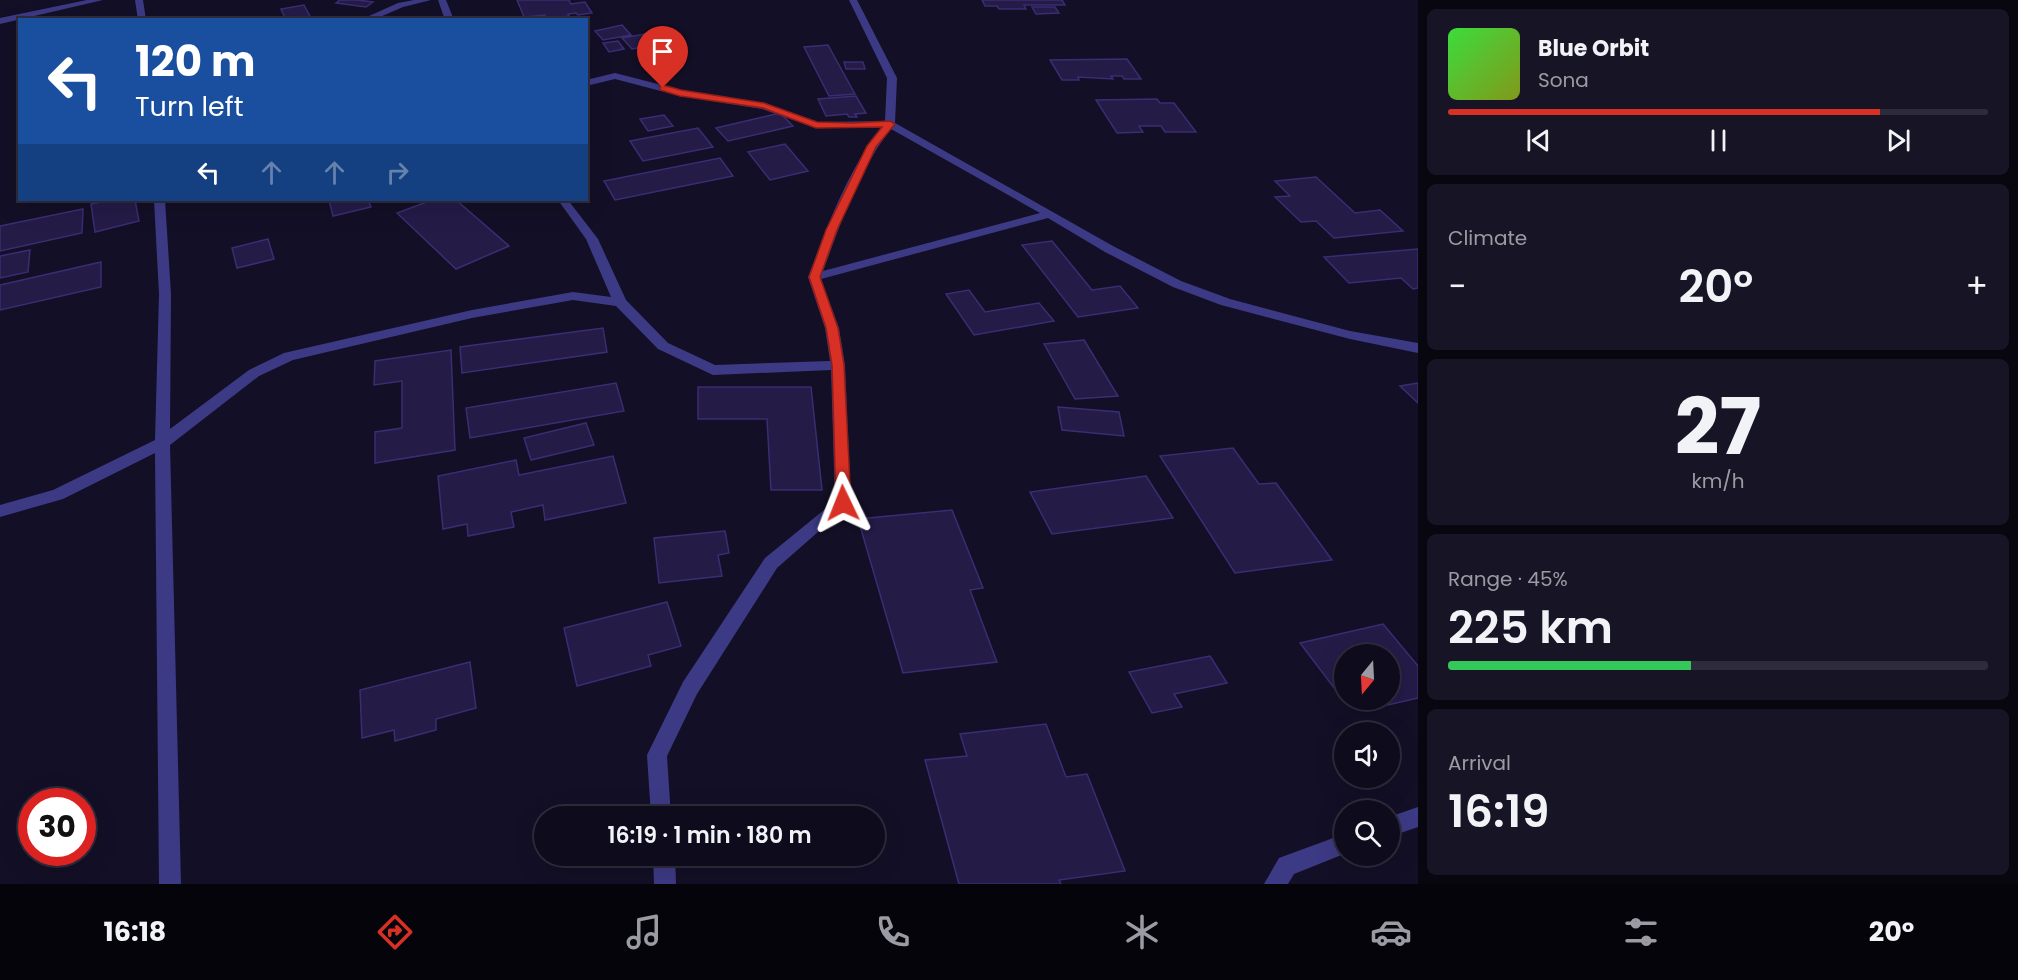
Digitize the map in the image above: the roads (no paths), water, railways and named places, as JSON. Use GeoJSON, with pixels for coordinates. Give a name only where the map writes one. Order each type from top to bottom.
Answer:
{"type":"FeatureCollection","features":[{"type":"Feature","properties":{"kind":"street"},"geometry":{"type":"LineString","coordinates":[[0,21],[99,0]]}},
{"type":"Feature","properties":{"kind":"street"},"geometry":{"type":"LineString","coordinates":[[139,0],[142,18]]}},
{"type":"Feature","properties":{"kind":"street"},"geometry":{"type":"LineString","coordinates":[[369,18],[401,4],[427,0]]}},
{"type":"Feature","properties":{"kind":"street"},"geometry":{"type":"LineString","coordinates":[[442,0],[449,18]]}},
{"type":"Feature","properties":{"kind":"street"},"geometry":{"type":"LineString","coordinates":[[660,806],[657,755],[690,688],[771,563],[843,503],[838,365],[832,328],[814,277],[831,230],[872,146],[890,124],[892,78],[853,0]]}},
{"type":"Feature","properties":{"kind":"street"},"geometry":{"type":"LineString","coordinates":[[588,83],[615,76],[629,78],[680,93],[764,106],[816,125],[890,124],[1109,249],[1177,284],[1226,302],[1350,335],[1418,348]]}},
{"type":"Feature","properties":{"kind":"street"},"geometry":{"type":"LineString","coordinates":[[159,201],[165,294],[162,443],[170,884]]}},
{"type":"Feature","properties":{"kind":"street"},"geometry":{"type":"LineString","coordinates":[[564,201],[592,239],[620,302],[663,346],[713,370],[838,365]]}},
{"type":"Feature","properties":{"kind":"street"},"geometry":{"type":"LineString","coordinates":[[814,277],[1050,214]]}},
{"type":"Feature","properties":{"kind":"street"},"geometry":{"type":"LineString","coordinates":[[0,511],[57,495],[162,443],[254,373],[289,356],[472,314],[573,296],[620,302]]}},
{"type":"Feature","properties":{"kind":"street"},"geometry":{"type":"LineString","coordinates":[[1400,823],[1418,817]]}},
{"type":"Feature","properties":{"kind":"street"},"geometry":{"type":"LineString","coordinates":[[1275,884],[1287,866],[1334,848]]}},
{"type":"Feature","properties":{"kind":"street"},"geometry":{"type":"LineString","coordinates":[[665,866],[666,884]]}}]}
